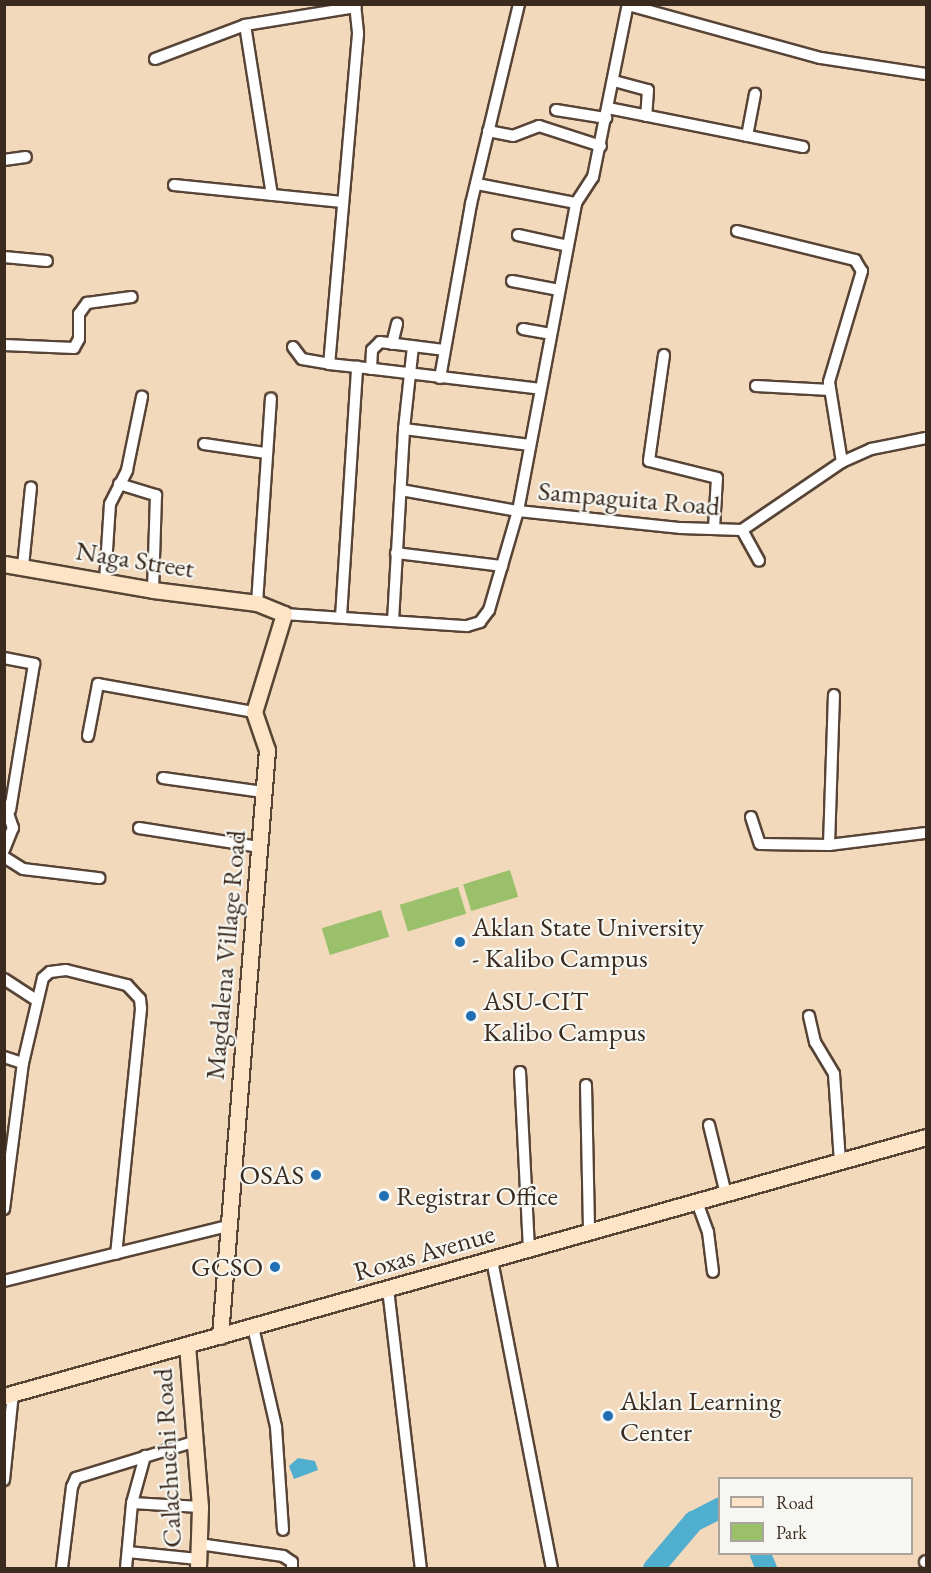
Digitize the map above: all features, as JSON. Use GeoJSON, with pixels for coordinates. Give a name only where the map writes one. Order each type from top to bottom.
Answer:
{"type":"FeatureCollection","features":[{"type":"Feature","properties":{"kind":"street"},"geometry":{"type":"LineString","coordinates":[[440,378],[488,131],[519,4]]}},
{"type":"Feature","properties":{"kind":"street"},"geometry":{"type":"LineString","coordinates":[[271,398],[266,453],[264,534],[257,603],[284,614],[466,626],[480,622],[489,609],[518,511],[576,202],[593,177],[628,5],[821,58],[927,74]]}},
{"type":"Feature","properties":{"kind":"street"},"geometry":{"type":"LineString","coordinates":[[155,59],[244,25],[356,6],[358,34],[328,363]]}},
{"type":"Feature","properties":{"kind":"street"},"geometry":{"type":"LineString","coordinates":[[244,25],[272,195]]}},
{"type":"Feature","properties":{"kind":"street"},"geometry":{"type":"LineString","coordinates":[[614,81],[648,90],[646,116]]}},
{"type":"Feature","properties":{"kind":"street"},"geometry":{"type":"LineString","coordinates":[[747,136],[755,94]]}},
{"type":"Feature","properties":{"kind":"street"},"geometry":{"type":"LineString","coordinates":[[556,110],[646,116],[804,147]]}},
{"type":"Feature","properties":{"kind":"street"},"geometry":{"type":"LineString","coordinates":[[488,131],[513,136],[539,126],[601,146]]}},
{"type":"Feature","properties":{"kind":"street"},"geometry":{"type":"LineString","coordinates":[[4,160],[26,157]]}},
{"type":"Feature","properties":{"kind":"street"},"geometry":{"type":"LineString","coordinates":[[477,184],[576,202]]}},
{"type":"Feature","properties":{"kind":"street"},"geometry":{"type":"LineString","coordinates":[[174,185],[342,202]]}},
{"type":"Feature","properties":{"kind":"street"},"geometry":{"type":"LineString","coordinates":[[737,231],[855,260],[862,271],[833,359],[830,390],[842,462]]}},
{"type":"Feature","properties":{"kind":"street"},"geometry":{"type":"LineString","coordinates":[[518,236],[568,246]]}},
{"type":"Feature","properties":{"kind":"street"},"geometry":{"type":"LineString","coordinates":[[4,257],[47,261]]}},
{"type":"Feature","properties":{"kind":"street"},"geometry":{"type":"LineString","coordinates":[[512,280],[559,290]]}},
{"type":"Feature","properties":{"kind":"street"},"geometry":{"type":"LineString","coordinates":[[4,345],[74,348],[79,339],[80,314],[87,303],[132,297]]}},
{"type":"Feature","properties":{"kind":"street"},"geometry":{"type":"LineString","coordinates":[[393,344],[397,324]]}},
{"type":"Feature","properties":{"kind":"street"},"geometry":{"type":"LineString","coordinates":[[523,329],[551,334]]}},
{"type":"Feature","properties":{"kind":"street"},"geometry":{"type":"LineString","coordinates":[[371,369],[374,344],[444,350]]}},
{"type":"Feature","properties":{"kind":"street"},"geometry":{"type":"LineString","coordinates":[[393,621],[404,429],[413,346]]}},
{"type":"Feature","properties":{"kind":"street"},"geometry":{"type":"LineString","coordinates":[[293,347],[302,359],[408,376],[541,389]]}},
{"type":"Feature","properties":{"kind":"street"},"geometry":{"type":"LineString","coordinates":[[664,355],[649,461],[717,478],[714,529]]}},
{"type":"Feature","properties":{"kind":"street"},"geometry":{"type":"LineString","coordinates":[[341,617],[357,368]]}},
{"type":"Feature","properties":{"kind":"street"},"geometry":{"type":"LineString","coordinates":[[756,386],[830,390]]}},
{"type":"Feature","properties":{"kind":"street"},"geometry":{"type":"LineString","coordinates":[[105,581],[110,504],[130,458],[142,397]]}},
{"type":"Feature","properties":{"kind":"street"},"geometry":{"type":"LineString","coordinates":[[404,429],[530,445]]}},
{"type":"Feature","properties":{"kind":"street","name":"Sampaguita Road"},"geometry":{"type":"LineString","coordinates":[[401,490],[518,511],[742,530],[842,462],[871,449],[927,438]]}},
{"type":"Feature","properties":{"kind":"street"},"geometry":{"type":"LineString","coordinates":[[204,444],[266,453]]}},
{"type":"Feature","properties":{"kind":"street"},"geometry":{"type":"LineString","coordinates":[[119,484],[156,495],[153,590]]}},
{"type":"Feature","properties":{"kind":"street"},"geometry":{"type":"LineString","coordinates":[[23,566],[32,487]]}},
{"type":"Feature","properties":{"kind":"street"},"geometry":{"type":"LineString","coordinates":[[742,530],[759,561]]}},
{"type":"Feature","properties":{"kind":"street"},"geometry":{"type":"LineString","coordinates":[[396,553],[502,566]]}},
{"type":"Feature","properties":{"kind":"street","name":"Naga Street"},"geometry":{"type":"LineString","coordinates":[[4,564],[153,590],[257,603]]}},
{"type":"Feature","properties":{"kind":"street"},"geometry":{"type":"LineString","coordinates":[[88,736],[98,684],[254,712],[284,614]]}},
{"type":"Feature","properties":{"kind":"street"},"geometry":{"type":"LineString","coordinates":[[4,658],[34,664],[7,807],[13,828],[4,850]]}},
{"type":"Feature","properties":{"kind":"street"},"geometry":{"type":"LineString","coordinates":[[829,845],[834,695]]}},
{"type":"Feature","properties":{"kind":"street","name":"Magdalena Village Road"},"geometry":{"type":"LineString","coordinates":[[220,1336],[267,750],[254,712]]}},
{"type":"Feature","properties":{"kind":"street"},"geometry":{"type":"LineString","coordinates":[[163,778],[263,792]]}},
{"type":"Feature","properties":{"kind":"street"},"geometry":{"type":"LineString","coordinates":[[751,817],[760,844],[829,845],[927,832]]}},
{"type":"Feature","properties":{"kind":"street"},"geometry":{"type":"LineString","coordinates":[[139,828],[259,847]]}},
{"type":"Feature","properties":{"kind":"street"},"geometry":{"type":"LineString","coordinates":[[4,857],[23,869],[99,878]]}},
{"type":"Feature","properties":{"kind":"street"},"geometry":{"type":"LineString","coordinates":[[4,1209],[23,1063],[43,978],[50,972],[66,970],[127,985],[140,999],[116,1254]]}},
{"type":"Feature","properties":{"kind":"street"},"geometry":{"type":"LineString","coordinates":[[4,979],[36,1000]]}},
{"type":"Feature","properties":{"kind":"street"},"geometry":{"type":"LineString","coordinates":[[809,1016],[815,1042],[834,1074],[840,1162]]}},
{"type":"Feature","properties":{"kind":"street"},"geometry":{"type":"LineString","coordinates":[[4,1057],[23,1063]]}},
{"type":"Feature","properties":{"kind":"street"},"geometry":{"type":"LineString","coordinates":[[520,1071],[529,1249]]}},
{"type":"Feature","properties":{"kind":"street"},"geometry":{"type":"LineString","coordinates":[[586,1085],[589,1233]]}},
{"type":"Feature","properties":{"kind":"street"},"geometry":{"type":"LineString","coordinates":[[709,1125],[726,1194]]}},
{"type":"Feature","properties":{"kind":"street","name":"Roxas Avenue"},"geometry":{"type":"LineString","coordinates":[[8,1394],[927,1137]]}},
{"type":"Feature","properties":{"kind":"street"},"geometry":{"type":"LineString","coordinates":[[697,1202],[708,1232],[713,1272]]}},
{"type":"Feature","properties":{"kind":"street"},"geometry":{"type":"LineString","coordinates":[[4,1281],[228,1226]]}},
{"type":"Feature","properties":{"kind":"street"},"geometry":{"type":"LineString","coordinates":[[492,1260],[552,1569]]}},
{"type":"Feature","properties":{"kind":"street"},"geometry":{"type":"LineString","coordinates":[[388,1289],[421,1569]]}},
{"type":"Feature","properties":{"kind":"street"},"geometry":{"type":"LineString","coordinates":[[253,1327],[276,1427],[283,1530]]}},
{"type":"Feature","properties":{"kind":"street","name":"Calachuchi Road"},"geometry":{"type":"LineString","coordinates":[[187,1345],[200,1507],[198,1564]]}},
{"type":"Feature","properties":{"kind":"street"},"geometry":{"type":"LineString","coordinates":[[4,1480],[8,1394]]}},
{"type":"Feature","properties":{"kind":"street"},"geometry":{"type":"LineString","coordinates":[[62,1569],[73,1482],[81,1475],[196,1441]]}},
{"type":"Feature","properties":{"kind":"street"},"geometry":{"type":"LineString","coordinates":[[126,1569],[132,1503],[145,1456]]}},
{"type":"Feature","properties":{"kind":"street"},"geometry":{"type":"LineString","coordinates":[[132,1503],[200,1507]]}},
{"type":"Feature","properties":{"kind":"street"},"geometry":{"type":"LineString","coordinates":[[199,1544],[284,1556],[292,1563],[292,1569]]}},
{"type":"Feature","properties":{"kind":"street"},"geometry":{"type":"LineString","coordinates":[[128,1552],[198,1564]]}},
{"type":"Feature","properties":{"kind":"green space"},"geometry":{"type":"Polygon","coordinates":[[[510,870],[518,897],[471,911],[463,884],[510,870]]]}},
{"type":"Feature","properties":{"kind":"green space"},"geometry":{"type":"Polygon","coordinates":[[[458,887],[466,914],[408,932],[400,905],[458,887]]]}},
{"type":"Feature","properties":{"kind":"green space"},"geometry":{"type":"Polygon","coordinates":[[[381,910],[389,937],[330,955],[322,928],[381,910]]]}},
{"type":"Feature","properties":{"kind":"water"},"geometry":{"type":"Polygon","coordinates":[[[298,1458],[315,1461],[318,1470],[294,1479],[289,1466],[298,1458]]]}},
{"type":"Feature","properties":{"kind":"waterway"},"geometry":{"type":"LineString","coordinates":[[653,1568],[693,1521],[718,1508]]}},
{"type":"Feature","properties":{"kind":"waterway"},"geometry":{"type":"LineString","coordinates":[[760,1555],[766,1568]]}},
{"type":"Feature","properties":{"kind":"place","name":"Aklan State University - Kalibo Campus"},"geometry":{"type":"Point","coordinates":[460,942]}},
{"type":"Feature","properties":{"kind":"place","name":"ASU-CIT Kalibo Campus"},"geometry":{"type":"Point","coordinates":[471,1016]}},
{"type":"Feature","properties":{"kind":"place","name":"OSAS"},"geometry":{"type":"Point","coordinates":[316,1175]}},
{"type":"Feature","properties":{"kind":"place","name":"Registrar Office"},"geometry":{"type":"Point","coordinates":[384,1196]}},
{"type":"Feature","properties":{"kind":"place","name":"GCSO"},"geometry":{"type":"Point","coordinates":[275,1267]}},
{"type":"Feature","properties":{"kind":"place","name":"Aklan Learning Center"},"geometry":{"type":"Point","coordinates":[608,1416]}}]}
